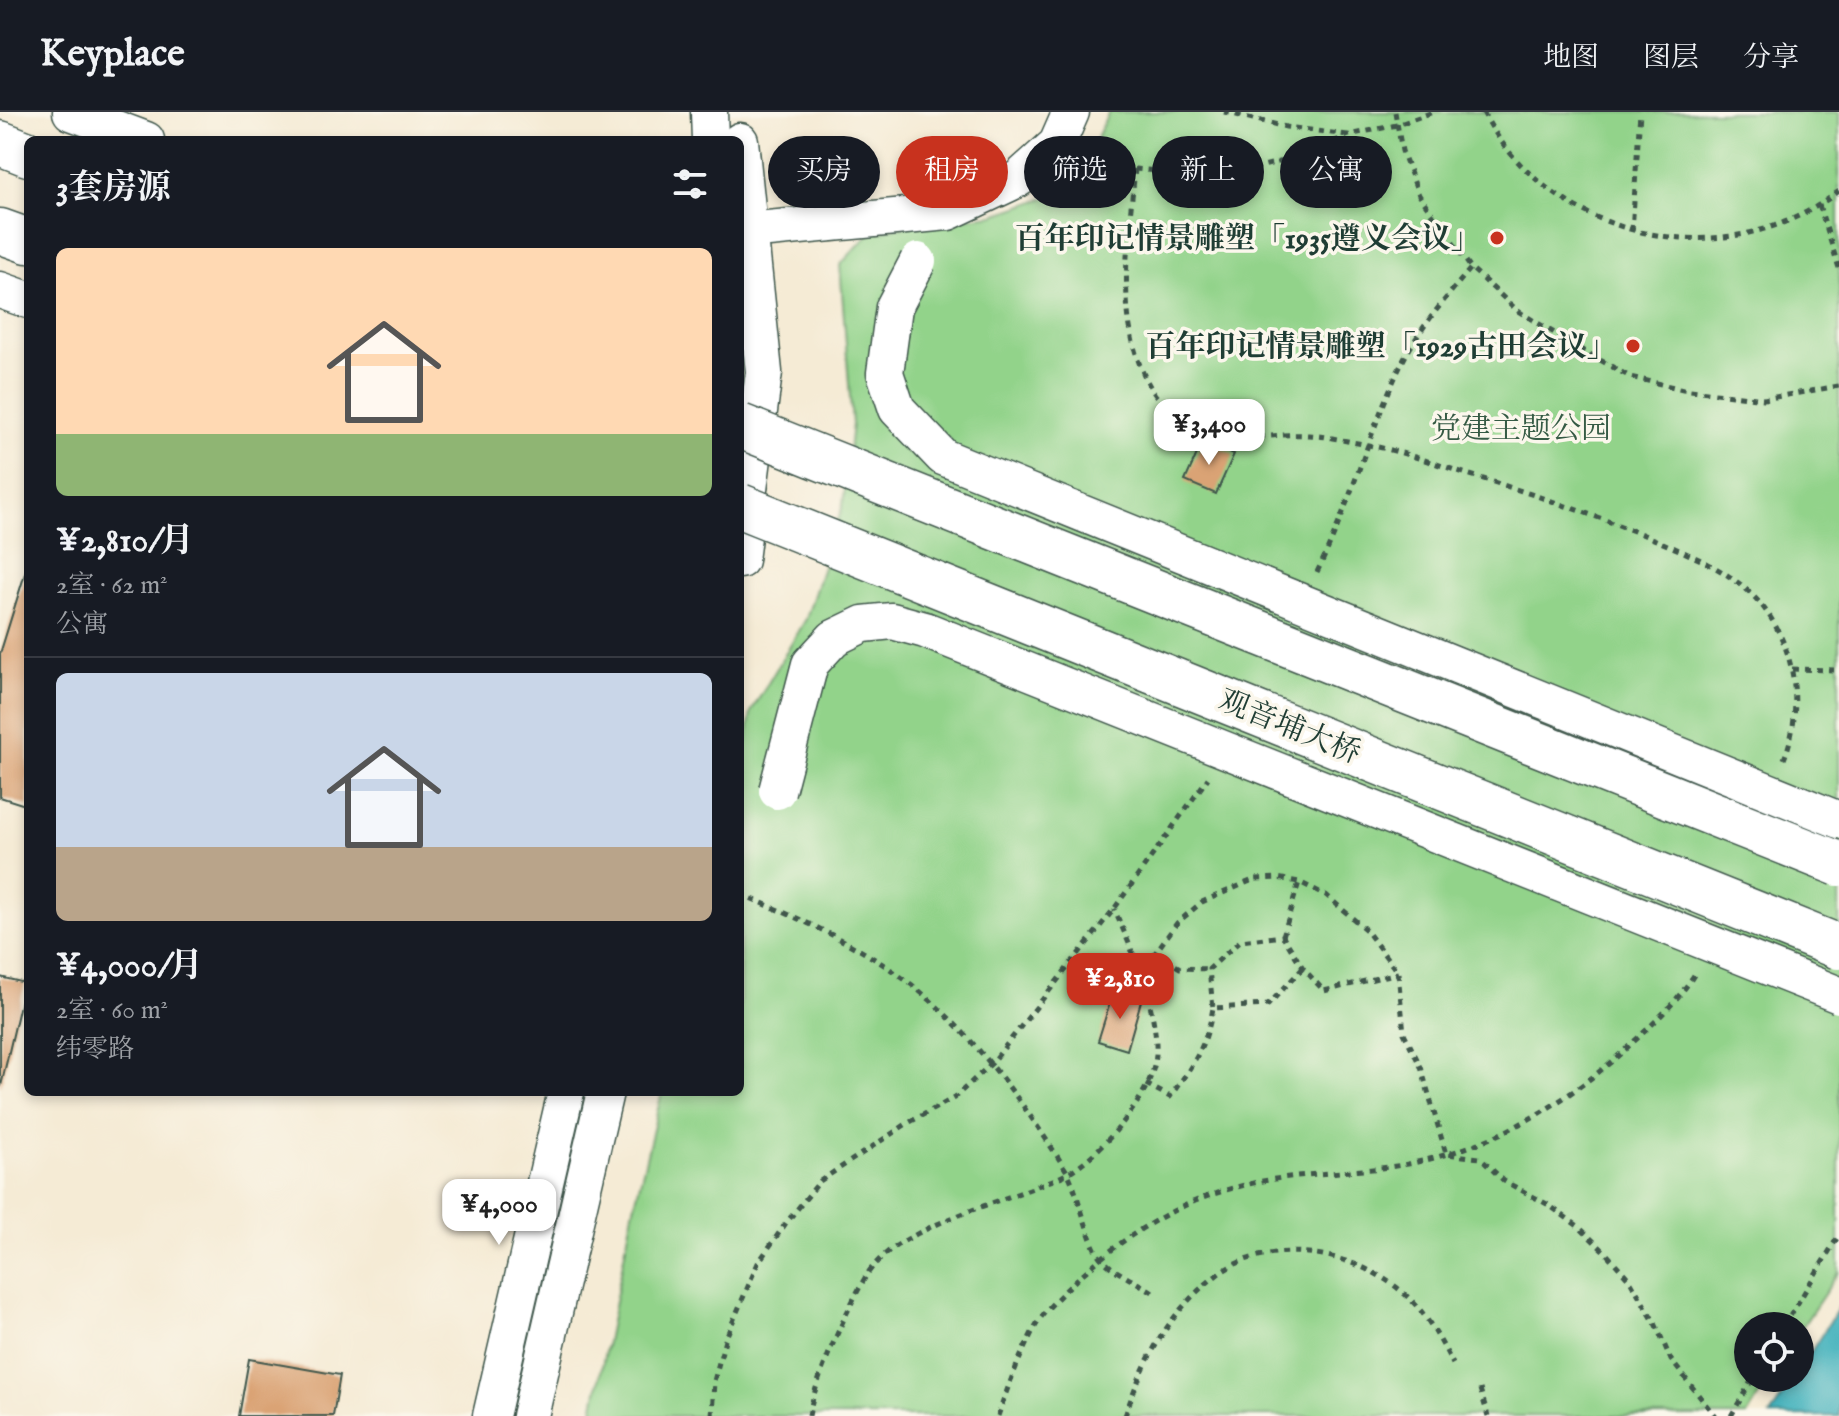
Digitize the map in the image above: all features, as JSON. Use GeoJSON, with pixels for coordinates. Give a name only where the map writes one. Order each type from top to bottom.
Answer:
{"type":"FeatureCollection","features":[{"type":"Feature","properties":{"kind":"main road"},"geometry":{"type":"LineString","coordinates":[[0,143],[24,152]]}},
{"type":"Feature","properties":{"kind":"main road"},"geometry":{"type":"LineString","coordinates":[[0,231],[24,240]]}},
{"type":"Feature","properties":{"kind":"main road"},"geometry":{"type":"LineString","coordinates":[[744,428],[1839,864]]}},
{"type":"Feature","properties":{"kind":"main road","name":"观音埔大桥"},"geometry":{"type":"LineString","coordinates":[[744,508],[1839,947]]}},
{"type":"Feature","properties":{"kind":"street"},"geometry":{"type":"LineString","coordinates":[[71,112],[135,136]]}},
{"type":"Feature","properties":{"kind":"street"},"geometry":{"type":"LineString","coordinates":[[709,112],[710,136]]}},
{"type":"Feature","properties":{"kind":"street"},"geometry":{"type":"LineString","coordinates":[[737,112],[740,136]]}},
{"type":"Feature","properties":{"kind":"street"},"geometry":{"type":"LineString","coordinates":[[768,229],[948,212],[1018,179],[1064,128]]}},
{"type":"Feature","properties":{"kind":"street"},"geometry":{"type":"LineString","coordinates":[[744,179],[764,372],[744,529]]}},
{"type":"Feature","properties":{"kind":"street"},"geometry":{"type":"LineString","coordinates":[[918,261],[894,307],[885,373],[897,409],[943,457],[1839,820]]}},
{"type":"Feature","properties":{"kind":"street"},"geometry":{"type":"LineString","coordinates":[[0,290],[24,299]]}},
{"type":"Feature","properties":{"kind":"street"},"geometry":{"type":"LineString","coordinates":[[777,791],[810,664],[834,638],[863,624],[892,621],[925,630],[1839,995]]}},
{"type":"Feature","properties":{"kind":"street"},"geometry":{"type":"LineString","coordinates":[[491,1416],[565,1096]]}},
{"type":"Feature","properties":{"kind":"street"},"geometry":{"type":"LineString","coordinates":[[530,1416],[604,1096]]}},
{"type":"Feature","properties":{"kind":"path"},"geometry":{"type":"LineString","coordinates":[[1224,112],[1286,127],[1349,135]]}},
{"type":"Feature","properties":{"kind":"path"},"geometry":{"type":"LineString","coordinates":[[1395,112],[1402,151],[1419,195],[1471,268],[1518,311],[1630,377],[1683,389],[1764,399],[1839,386]]}},
{"type":"Feature","properties":{"kind":"path"},"geometry":{"type":"LineString","coordinates":[[1064,128],[1135,169],[1209,175],[1248,170],[1301,156],[1349,135],[1397,125],[1433,112]]}},
{"type":"Feature","properties":{"kind":"path"},"geometry":{"type":"LineString","coordinates":[[1483,112],[1512,155],[1537,181],[1566,202],[1598,219],[1632,231],[1667,238],[1703,239],[1739,235],[1774,226],[1819,205],[1839,191]]}},
{"type":"Feature","properties":{"kind":"path"},"geometry":{"type":"LineString","coordinates":[[1632,231],[1640,112]]}},
{"type":"Feature","properties":{"kind":"path"},"geometry":{"type":"LineString","coordinates":[[1819,205],[1839,268]]}},
{"type":"Feature","properties":{"kind":"path"},"geometry":{"type":"LineString","coordinates":[[1314,579],[1335,536],[1367,445],[1401,365],[1437,308],[1471,268]]}},
{"type":"Feature","properties":{"kind":"path"},"geometry":{"type":"LineString","coordinates":[[1792,669],[1839,670]]}},
{"type":"Feature","properties":{"kind":"path"},"geometry":{"type":"LineString","coordinates":[[712,1416],[714,1381],[725,1340],[758,1263],[786,1223],[820,1181],[908,1123],[954,1098],[992,1063],[1114,909],[1213,770]]}},
{"type":"Feature","properties":{"kind":"path"},"geometry":{"type":"LineString","coordinates":[[1139,975],[1177,923],[1202,902],[1255,879],[1277,878],[1299,882],[1326,895],[1366,930],[1398,973],[1404,1033],[1421,1067],[1446,1154],[1480,1158],[1504,1181],[1547,1204],[1578,1226],[1605,1252],[1630,1280],[1655,1323],[1671,1360],[1715,1416]]}},
{"type":"Feature","properties":{"kind":"path"},"geometry":{"type":"LineString","coordinates":[[1299,882],[1283,936],[1303,968],[1324,991],[1398,973]]}},
{"type":"Feature","properties":{"kind":"path"},"geometry":{"type":"LineString","coordinates":[[744,896],[849,944],[927,998],[992,1063],[1068,1173],[1100,1258],[1153,1292]]}},
{"type":"Feature","properties":{"kind":"path"},"geometry":{"type":"LineString","coordinates":[[809,1416],[826,1363],[867,1274],[893,1247],[1068,1173],[1103,1146],[1130,1114],[1156,1056],[1151,1013],[1128,940],[1114,909]]}},
{"type":"Feature","properties":{"kind":"path"},"geometry":{"type":"LineString","coordinates":[[1155,953],[1180,968],[1209,969],[1240,941],[1283,936]]}},
{"type":"Feature","properties":{"kind":"path"},"geometry":{"type":"LineString","coordinates":[[1213,1008],[1268,1005],[1303,968]]}},
{"type":"Feature","properties":{"kind":"path"},"geometry":{"type":"LineString","coordinates":[[1146,1084],[1170,1097],[1201,1053],[1213,1008],[1209,969]]}},
{"type":"Feature","properties":{"kind":"path"},"geometry":{"type":"LineString","coordinates":[[1792,1312],[1839,1235]]}},
{"type":"Feature","properties":{"kind":"path"},"geometry":{"type":"LineString","coordinates":[[1125,1416],[1136,1383],[1158,1339],[1179,1311],[1218,1275],[1240,1261],[1283,1252],[1324,1254],[1386,1281],[1414,1302],[1453,1364]]}},
{"type":"Feature","properties":{"kind":"path"},"geometry":{"type":"LineString","coordinates":[[1480,1389],[1488,1416]]}},
{"type":"Feature","properties":{"kind":"path"},"geometry":{"type":"LineString","coordinates":[[1731,1416],[1745,1392]]}},
{"type":"Feature","properties":{"kind":"green space","name":"党建主题公园"},"geometry":{"type":"Polygon","coordinates":[[[1109,112],[1839,112],[1839,1272],[1812,1312],[1734,1312],[1734,1392],[1762,1392],[1747,1416],[592,1416],[633,1212],[661,1096],[744,1096],[744,760],[751,712],[806,619],[843,505],[852,424],[840,265],[869,234],[924,222],[994,215],[1024,205],[1024,208],[1136,208],[1136,136],[1098,136],[1109,112]]]}},
{"type":"Feature","properties":{"kind":"water"},"geometry":{"type":"Polygon","coordinates":[[[1839,1307],[1839,1416],[1770,1416],[1785,1392],[1814,1392],[1814,1347],[1839,1307]]]}},
{"type":"Feature","properties":{"kind":"building"},"geometry":{"type":"Polygon","coordinates":[[[1203,440],[1234,454],[1216,494],[1185,481],[1203,440]]]}},
{"type":"Feature","properties":{"kind":"building"},"geometry":{"type":"Polygon","coordinates":[[[24,577],[24,805],[0,797],[0,654],[24,577]]]}},
{"type":"Feature","properties":{"kind":"building"},"geometry":{"type":"Polygon","coordinates":[[[0,977],[24,983],[24,987],[0,1086],[0,977]]]}},
{"type":"Feature","properties":{"kind":"building"},"geometry":{"type":"Polygon","coordinates":[[[1113,993],[1141,1001],[1127,1050],[1098,1041],[1113,993]]]}},
{"type":"Feature","properties":{"kind":"building"},"geometry":{"type":"Polygon","coordinates":[[[249,1359],[340,1375],[333,1416],[239,1416],[249,1359]]]}},
{"type":"Feature","properties":{"kind":"place","name":"百年印记情景雕塑「1935遵义会议」"},"geometry":{"type":"Point","coordinates":[1497,238]}},
{"type":"Feature","properties":{"kind":"place","name":"百年印记情景雕塑「1929古田会议」"},"geometry":{"type":"Point","coordinates":[1633,346]}}]}
